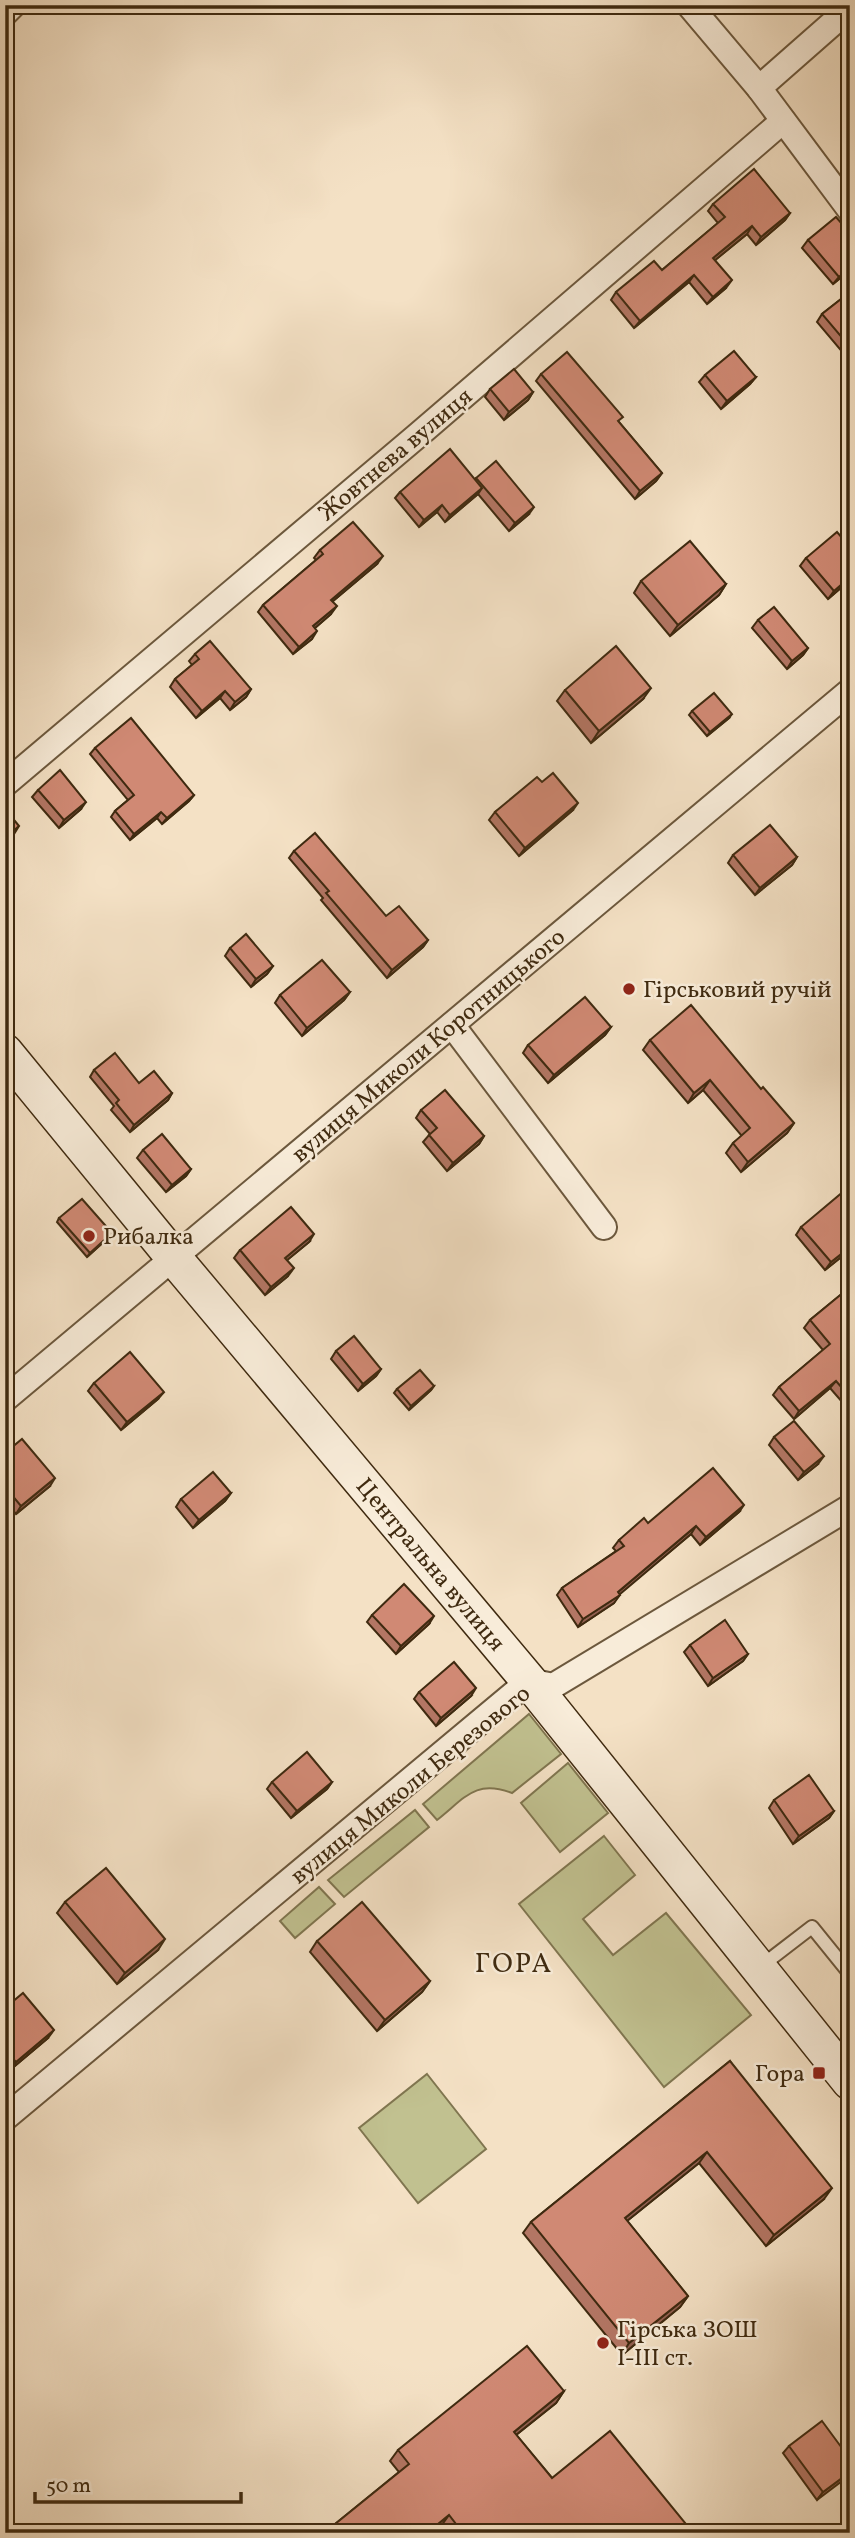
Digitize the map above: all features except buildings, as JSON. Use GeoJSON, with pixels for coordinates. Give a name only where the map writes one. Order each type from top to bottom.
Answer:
{"type":"FeatureCollection","features":[{"type":"Feature","properties":{"kind":"main road","name":"Центральна вулиця"},"geometry":{"type":"LineString","coordinates":[[5,1052],[529,1681],[850,2082]]}},
{"type":"Feature","properties":{"kind":"street"},"geometry":{"type":"LineString","coordinates":[[5,13],[13,5]]}},
{"type":"Feature","properties":{"kind":"street"},"geometry":{"type":"LineString","coordinates":[[689,5],[759,88],[850,210]]}},
{"type":"Feature","properties":{"kind":"street"},"geometry":{"type":"LineString","coordinates":[[759,88],[850,8]]}},
{"type":"Feature","properties":{"kind":"street","name":"Жовтнева вулиця"},"geometry":{"type":"LineString","coordinates":[[5,784],[438,418],[783,121]]}},
{"type":"Feature","properties":{"kind":"street","name":"вулиця Миколи Коротницького"},"geometry":{"type":"LineString","coordinates":[[5,1399],[850,691]]}},
{"type":"Feature","properties":{"kind":"street"},"geometry":{"type":"LineString","coordinates":[[452,1025],[604,1227]]}},
{"type":"Feature","properties":{"kind":"street","name":"вулиця Миколи Березового"},"geometry":{"type":"LineString","coordinates":[[5,2118],[529,1681],[552,1686],[850,1507]]}},
{"type":"Feature","properties":{"kind":"lane"},"geometry":{"type":"LineString","coordinates":[[759,1968],[812,1927],[850,1974]]}},
{"type":"Feature","properties":{"kind":"green space"},"geometry":{"type":"Polygon","coordinates":[[[529,1714],[561,1754],[512,1793],[489,1788],[479,1790],[463,1798],[437,1820],[423,1804],[529,1714]]]}},
{"type":"Feature","properties":{"kind":"green space"},"geometry":{"type":"Polygon","coordinates":[[[568,1763],[608,1813],[560,1852],[521,1803],[568,1763]]]}},
{"type":"Feature","properties":{"kind":"green space"},"geometry":{"type":"Polygon","coordinates":[[[415,1810],[429,1827],[344,1897],[328,1880],[415,1810]]]}},
{"type":"Feature","properties":{"kind":"green space"},"geometry":{"type":"Polygon","coordinates":[[[604,1836],[635,1875],[583,1919],[613,1955],[666,1913],[751,2015],[664,2087],[519,1904],[604,1836]]]}},
{"type":"Feature","properties":{"kind":"green space"},"geometry":{"type":"Polygon","coordinates":[[[319,1887],[335,1904],[295,1938],[280,1921],[319,1887]]]}},
{"type":"Feature","properties":{"kind":"green space"},"geometry":{"type":"Polygon","coordinates":[[[427,2074],[486,2149],[418,2203],[359,2128],[427,2074]]]}},
{"type":"Feature","properties":{"kind":"place","name":"Гірськовий ручій"},"geometry":{"type":"Point","coordinates":[629,989]}},
{"type":"Feature","properties":{"kind":"place","name":"Рибалка"},"geometry":{"type":"Point","coordinates":[89,1236]}},
{"type":"Feature","properties":{"kind":"place","name":"Гора"},"geometry":{"type":"Point","coordinates":[819,2073]}},
{"type":"Feature","properties":{"kind":"place","name":"Гірська ЗОШ І-ІІІ ст."},"geometry":{"type":"Point","coordinates":[603,2343]}},
{"type":"Feature","properties":{"kind":"district","name":"ГОРА"},"geometry":{"type":"Point","coordinates":[514,1962]}}]}
